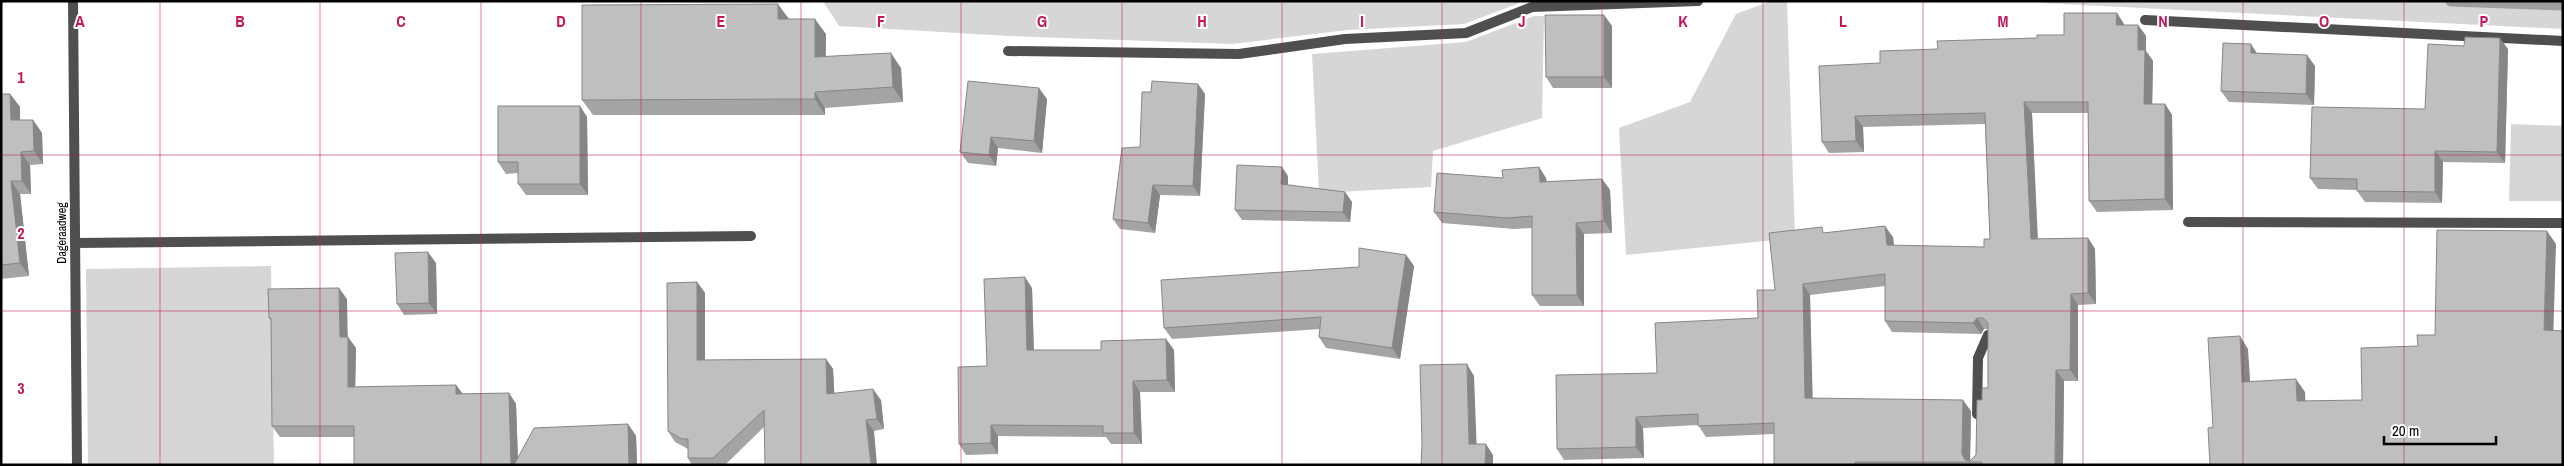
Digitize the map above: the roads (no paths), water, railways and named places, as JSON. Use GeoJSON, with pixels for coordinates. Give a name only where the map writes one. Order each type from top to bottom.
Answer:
{"type":"FeatureCollection","features":[{"type":"Feature","properties":{"kind":"street","name":"Dageraadweg"},"geometry":{"type":"LineString","coordinates":[[73,1],[77,465]]}},
{"type":"Feature","properties":{"kind":"street"},"geometry":{"type":"LineString","coordinates":[[1008,51],[1239,54],[1344,39],[1466,33],[1532,7],[1698,1]]}},
{"type":"Feature","properties":{"kind":"street"},"geometry":{"type":"LineString","coordinates":[[2145,20],[2563,41]]}},
{"type":"Feature","properties":{"kind":"street"},"geometry":{"type":"LineString","coordinates":[[2188,222],[2563,223]]}},
{"type":"Feature","properties":{"kind":"street"},"geometry":{"type":"LineString","coordinates":[[75,243],[751,236]]}},
{"type":"Feature","properties":{"kind":"street"},"geometry":{"type":"LineString","coordinates":[[1977,426],[1978,358],[1988,335]]}},
{"type":"Feature","properties":{"kind":"waterway"},"geometry":{"type":"LineString","coordinates":[[2451,1],[2563,5]]}}]}
